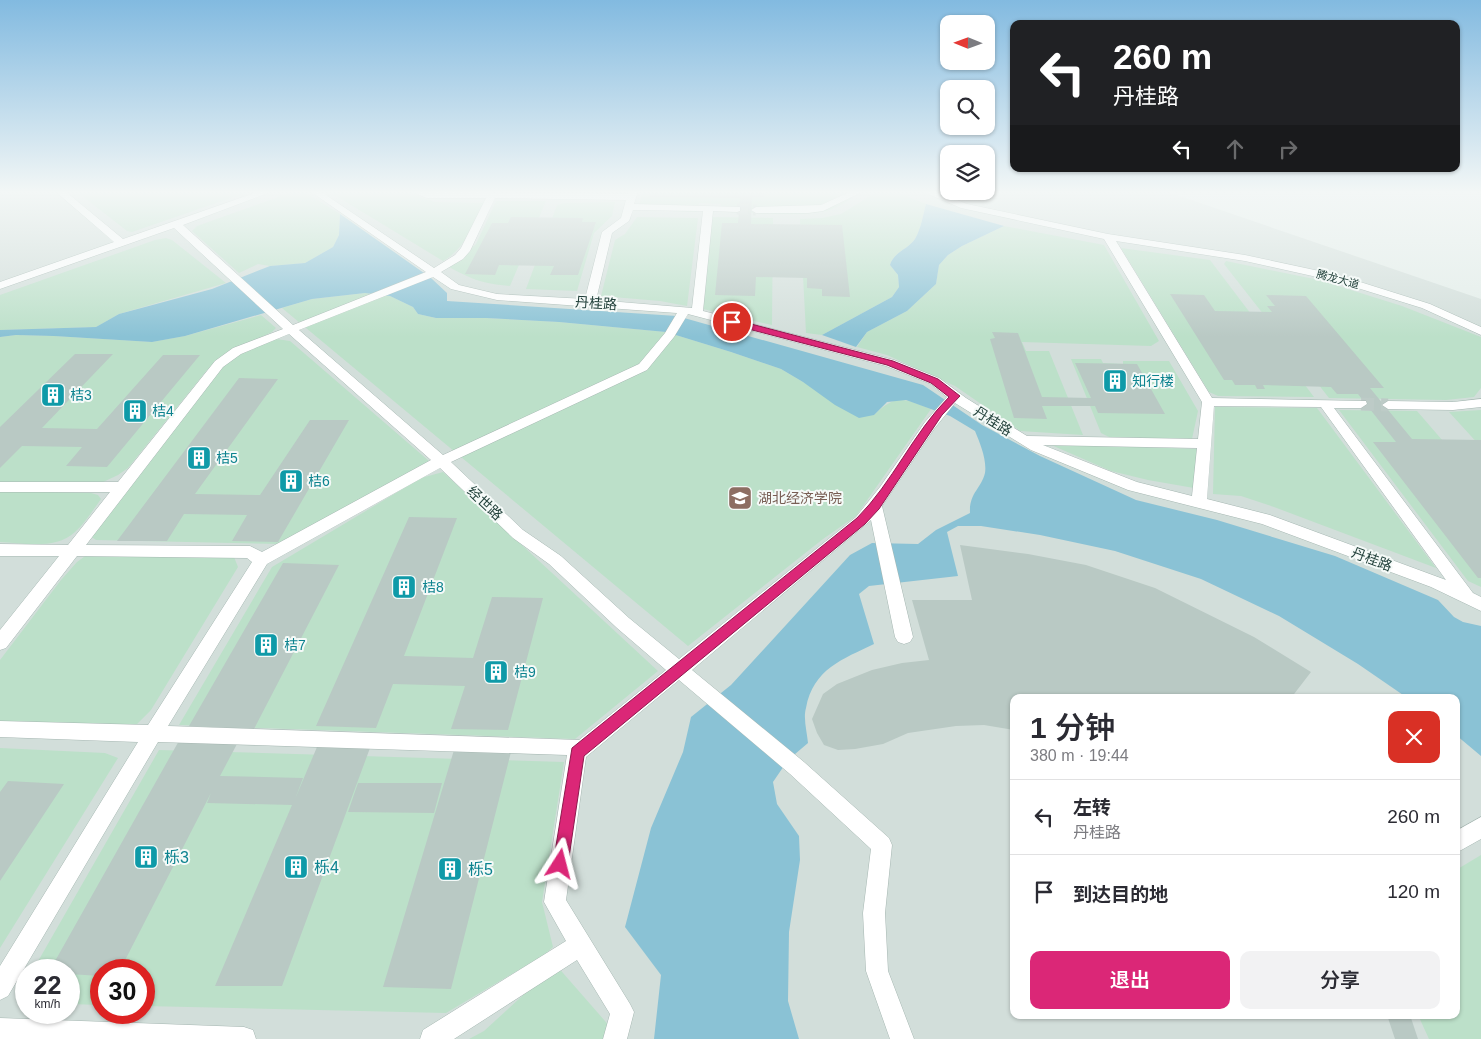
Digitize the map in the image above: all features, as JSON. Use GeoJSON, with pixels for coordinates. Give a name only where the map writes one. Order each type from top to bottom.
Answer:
{"type":"FeatureCollection","features":[{"type":"Feature","properties":{"kind":"street"},"geometry":{"type":"LineString","coordinates":[[0,286],[128,239]]}},
{"type":"Feature","properties":{"kind":"street","name":"经世路"},"geometry":{"type":"LineString","coordinates":[[193,239],[290,329],[441,461],[518,534],[555,560],[678,670],[797,768],[882,845],[874,913],[877,971],[902,1039]]}},
{"type":"Feature","properties":{"kind":"street","name":"丹桂路"},"geometry":{"type":"LineString","coordinates":[[383,239],[431,273],[455,287],[497,297],[590,303],[687,313],[890,363],[935,381],[954,397],[1036,447],[1133,486],[1265,519],[1437,584],[1474,601]]}},
{"type":"Feature","properties":{"kind":"street"},"geometry":{"type":"LineString","coordinates":[[0,643],[219,364],[237,351],[431,273],[459,257],[471,239]]}},
{"type":"Feature","properties":{"kind":"street"},"geometry":{"type":"LineString","coordinates":[[590,303],[605,239]]}},
{"type":"Feature","properties":{"kind":"street"},"geometry":{"type":"LineString","coordinates":[[0,988],[152,735],[261,560],[441,461],[643,367],[687,313],[702,239]]}},
{"type":"Feature","properties":{"kind":"street"},"geometry":{"type":"LineString","coordinates":[[1110,239],[1208,402],[1199,502]]}},
{"type":"Feature","properties":{"kind":"street","name":"腾龙大道"},"geometry":{"type":"LineString","coordinates":[[1124,239],[1245,258],[1338,278],[1426,306],[1481,331]]}},
{"type":"Feature","properties":{"kind":"street"},"geometry":{"type":"LineString","coordinates":[[577,752],[861,521],[875,506],[938,413],[954,397]]}},
{"type":"Feature","properties":{"kind":"street"},"geometry":{"type":"LineString","coordinates":[[1208,402],[1361,404]]}},
{"type":"Feature","properties":{"kind":"street"},"geometry":{"type":"LineString","coordinates":[[1324,403],[1474,601]]}},
{"type":"Feature","properties":{"kind":"street"},"geometry":{"type":"LineString","coordinates":[[1388,404],[1453,406],[1481,403]]}},
{"type":"Feature","properties":{"kind":"street"},"geometry":{"type":"LineString","coordinates":[[1024,440],[1204,444]]}},
{"type":"Feature","properties":{"kind":"street"},"geometry":{"type":"LineString","coordinates":[[0,487],[122,487]]}},
{"type":"Feature","properties":{"kind":"street"},"geometry":{"type":"LineString","coordinates":[[875,506],[904,637]]}},
{"type":"Feature","properties":{"kind":"street"},"geometry":{"type":"LineString","coordinates":[[0,550],[250,552],[261,560]]}},
{"type":"Feature","properties":{"kind":"street"},"geometry":{"type":"LineString","coordinates":[[0,729],[575,747],[577,752],[555,902],[622,1012],[616,1039]]}},
{"type":"Feature","properties":{"kind":"street"},"geometry":{"type":"LineString","coordinates":[[1460,840],[1481,827]]}},
{"type":"Feature","properties":{"kind":"street"},"geometry":{"type":"LineString","coordinates":[[432,1039],[581,944]]}},
{"type":"Feature","properties":{"kind":"street"},"geometry":{"type":"LineString","coordinates":[[0,1030],[244,1039]]}},
{"type":"Feature","properties":{"kind":"shaded area","name":"湖北经济学院"},"geometry":{"type":"Polygon","coordinates":[[[0,239],[1307,239],[1481,299],[1481,1039],[0,1039],[0,239]]]}},
{"type":"Feature","properties":{"kind":"green space"},"geometry":{"type":"Polygon","coordinates":[[[201,239],[337,239],[333,247],[305,263],[270,266],[258,264],[239,273],[201,239]]]}},
{"type":"Feature","properties":{"kind":"green space"},"geometry":{"type":"Polygon","coordinates":[[[408,239],[465,239],[451,256],[443,261],[408,239]]]}},
{"type":"Feature","properties":{"kind":"green space"},"geometry":{"type":"Polygon","coordinates":[[[478,239],[530,239],[510,286],[477,280],[447,266],[462,257],[476,244],[478,239]]]}},
{"type":"Feature","properties":{"kind":"green space"},"geometry":{"type":"Polygon","coordinates":[[[544,239],[592,239],[577,291],[526,289],[544,239]]]}},
{"type":"Feature","properties":{"kind":"green space"},"geometry":{"type":"Polygon","coordinates":[[[695,239],[687,306],[660,301],[601,296],[615,240],[695,239]]]}},
{"type":"Feature","properties":{"kind":"green space"},"geometry":{"type":"Polygon","coordinates":[[[709,239],[773,239],[772,325],[703,309],[709,239]]]}},
{"type":"Feature","properties":{"kind":"green space"},"geometry":{"type":"Polygon","coordinates":[[[801,239],[915,239],[894,257],[890,265],[898,275],[899,287],[892,297],[822,335],[806,333],[801,239]]]}},
{"type":"Feature","properties":{"kind":"green space"},"geometry":{"type":"Polygon","coordinates":[[[976,239],[1075,239],[1104,245],[1159,341],[1151,346],[1022,342],[1026,351],[1049,351],[1083,435],[1020,431],[955,386],[887,355],[857,347],[867,332],[907,311],[936,284],[939,265],[948,255],[976,239]]]}},
{"type":"Feature","properties":{"kind":"green space"},"geometry":{"type":"Polygon","coordinates":[[[155,240],[172,240],[226,283],[119,314],[96,327],[0,330],[0,295],[155,240]]]}},
{"type":"Feature","properties":{"kind":"green space"},"geometry":{"type":"Polygon","coordinates":[[[1121,248],[1210,260],[1314,397],[1218,396],[1209,392],[1121,248]]]}},
{"type":"Feature","properties":{"kind":"green space"},"geometry":{"type":"Polygon","coordinates":[[[1226,261],[1319,280],[1402,306],[1481,337],[1481,388],[1474,397],[1446,400],[1329,398],[1224,264],[1226,261]]]}},
{"type":"Feature","properties":{"kind":"green space"},"geometry":{"type":"Polygon","coordinates":[[[365,293],[390,296],[413,307],[418,314],[436,318],[486,318],[559,322],[666,332],[781,369],[803,382],[874,415],[889,403],[901,400],[931,409],[856,516],[823,539],[688,646],[282,308],[312,299],[365,293]]]}},
{"type":"Feature","properties":{"kind":"green space"},"geometry":{"type":"Polygon","coordinates":[[[261,315],[276,328],[272,332],[232,351],[207,370],[128,468],[118,475],[101,483],[0,482],[0,337],[16,335],[54,336],[152,342],[185,336],[261,315]]]}},
{"type":"Feature","properties":{"kind":"green space"},"geometry":{"type":"Polygon","coordinates":[[[276,339],[290,341],[429,461],[280,544],[96,540],[90,536],[221,368],[236,356],[276,339]]]}},
{"type":"Feature","properties":{"kind":"green space"},"geometry":{"type":"Polygon","coordinates":[[[1071,359],[1101,359],[1103,363],[1123,364],[1123,361],[1169,361],[1198,411],[1192,439],[1109,437],[1101,433],[1071,359]]]}},
{"type":"Feature","properties":{"kind":"green space"},"geometry":{"type":"Polygon","coordinates":[[[1215,407],[1317,408],[1436,568],[1241,496],[1213,494],[1215,407]]]}},
{"type":"Feature","properties":{"kind":"green space"},"geometry":{"type":"Polygon","coordinates":[[[1339,410],[1417,411],[1481,485],[1481,587],[1468,581],[1339,410]]]}},
{"type":"Feature","properties":{"kind":"green space"},"geometry":{"type":"Polygon","coordinates":[[[1481,410],[1481,447],[1449,412],[1481,410]]]}},
{"type":"Feature","properties":{"kind":"green space"},"geometry":{"type":"Polygon","coordinates":[[[1049,444],[1197,449],[1194,488],[1111,471],[1049,444]]]}},
{"type":"Feature","properties":{"kind":"green space"},"geometry":{"type":"Polygon","coordinates":[[[443,472],[658,671],[575,739],[179,725],[272,567],[421,478],[443,472]]]}},
{"type":"Feature","properties":{"kind":"green space"},"geometry":{"type":"Polygon","coordinates":[[[0,491],[91,493],[98,495],[101,499],[82,525],[67,538],[39,544],[0,542],[0,491]]]}},
{"type":"Feature","properties":{"kind":"green space"},"geometry":{"type":"Polygon","coordinates":[[[88,554],[234,557],[238,567],[151,710],[137,724],[124,730],[0,723],[0,660],[61,580],[77,562],[88,554]]]}},
{"type":"Feature","properties":{"kind":"green space"},"geometry":{"type":"Polygon","coordinates":[[[0,748],[105,753],[118,758],[0,948],[0,748]]]}},
{"type":"Feature","properties":{"kind":"green space"},"geometry":{"type":"Polygon","coordinates":[[[159,750],[564,762],[542,902],[553,947],[544,955],[446,1013],[155,1006],[155,959],[90,959],[90,1005],[80,1004],[80,959],[39,959],[159,750]]]}},
{"type":"Feature","properties":{"kind":"green space"},"geometry":{"type":"Polygon","coordinates":[[[1481,855],[1481,1039],[1429,1039],[1420,1019],[1460,1019],[1460,868],[1481,855]]]}},
{"type":"Feature","properties":{"kind":"green space"},"geometry":{"type":"Polygon","coordinates":[[[556,965],[612,1029],[608,1039],[469,1039],[484,1031],[556,965]]]}},
{"type":"Feature","properties":{"kind":"water"},"geometry":{"type":"Polygon","coordinates":[[[337,239],[376,239],[431,278],[447,293],[447,301],[677,316],[923,385],[982,425],[1040,456],[1136,500],[1217,520],[1335,556],[1438,600],[1454,617],[1463,622],[1481,626],[1481,756],[1460,738],[1460,694],[1402,694],[1358,664],[1279,616],[1201,579],[1115,551],[1040,535],[981,526],[958,526],[947,532],[958,576],[869,586],[859,594],[874,644],[831,667],[815,684],[805,712],[808,743],[788,760],[773,782],[777,804],[799,836],[800,860],[789,932],[788,1001],[799,1039],[654,1039],[661,975],[625,927],[651,828],[683,752],[691,717],[731,685],[850,555],[872,543],[918,544],[936,530],[970,513],[971,501],[985,473],[984,457],[975,431],[950,416],[906,400],[887,402],[874,415],[859,418],[835,405],[781,369],[666,332],[559,322],[486,318],[436,318],[418,314],[413,307],[390,296],[365,293],[312,299],[185,336],[152,342],[54,336],[16,335],[0,337],[0,330],[96,327],[119,314],[212,289],[270,266],[305,263],[333,247],[337,239]]]}},
{"type":"Feature","properties":{"kind":"water"},"geometry":{"type":"Polygon","coordinates":[[[915,239],[976,239],[948,255],[939,265],[936,284],[907,311],[867,332],[856,347],[822,335],[892,297],[899,287],[898,275],[890,265],[897,254],[915,239]]]}},
{"type":"Feature","properties":{"kind":"building"},"geometry":{"type":"Polygon","coordinates":[[[483,239],[590,239],[578,275],[550,275],[554,266],[499,265],[495,275],[465,274],[483,239]]]}},
{"type":"Feature","properties":{"kind":"building"},"geometry":{"type":"Polygon","coordinates":[[[720,239],[844,239],[850,297],[822,296],[822,289],[807,288],[807,278],[756,277],[755,296],[715,295],[720,239]]]}},
{"type":"Feature","properties":{"kind":"building"},"geometry":{"type":"Polygon","coordinates":[[[1170,294],[1204,295],[1215,311],[1272,312],[1267,306],[1275,306],[1266,295],[1306,296],[1384,388],[1370,388],[1412,439],[1481,440],[1481,578],[1478,578],[1373,442],[1396,442],[1358,394],[1337,394],[1331,387],[1263,385],[1265,389],[1257,389],[1255,385],[1235,385],[1232,380],[1224,380],[1170,294]]]}},
{"type":"Feature","properties":{"kind":"building","name":"知行楼"},"geometry":{"type":"Polygon","coordinates":[[[992,332],[1018,333],[1042,397],[1091,398],[1075,363],[1137,364],[1165,414],[1098,413],[1095,406],[1042,406],[1047,419],[1014,418],[990,339],[995,338],[992,332]]]}},
{"type":"Feature","properties":{"kind":"building"},"geometry":{"type":"Polygon","coordinates":[[[75,354],[113,354],[42,428],[97,429],[163,355],[200,355],[107,467],[66,466],[82,447],[22,446],[0,468],[0,427],[75,354]]]}},
{"type":"Feature","properties":{"kind":"building"},"geometry":{"type":"Polygon","coordinates":[[[239,378],[278,379],[195,494],[260,495],[310,420],[349,420],[278,542],[232,541],[247,515],[184,514],[167,541],[117,541],[239,378]]]}},
{"type":"Feature","properties":{"kind":"building"},"geometry":{"type":"Polygon","coordinates":[[[409,517],[457,518],[404,656],[473,658],[492,597],[543,598],[508,730],[451,729],[465,686],[393,684],[376,728],[316,726],[409,517]]]}},
{"type":"Feature","properties":{"kind":"building"},"geometry":{"type":"Polygon","coordinates":[[[960,545],[1028,554],[1086,565],[1155,588],[1254,637],[1311,672],[1294,694],[1010,694],[1010,729],[984,725],[956,726],[908,733],[883,744],[855,749],[838,750],[824,745],[812,719],[823,694],[837,684],[872,670],[902,663],[929,660],[912,600],[972,600],[960,545]]]}},
{"type":"Feature","properties":{"kind":"building","name":"桔7"},"geometry":{"type":"Polygon","coordinates":[[[283,563],[339,565],[254,729],[189,726],[283,563]]]}},
{"type":"Feature","properties":{"kind":"building"},"geometry":{"type":"Polygon","coordinates":[[[180,739],[237,744],[220,776],[303,778],[295,799],[317,747],[370,748],[282,986],[215,986],[292,805],[207,803],[211,793],[126,959],[90,959],[90,975],[80,975],[80,959],[56,959],[180,739]]]}},
{"type":"Feature","properties":{"kind":"building","name":"栎5"},"geometry":{"type":"Polygon","coordinates":[[[454,750],[511,752],[451,989],[383,987],[454,750]]]}},
{"type":"Feature","properties":{"kind":"building"},"geometry":{"type":"Polygon","coordinates":[[[8,781],[64,784],[0,881],[0,792],[8,781]]]}},
{"type":"Feature","properties":{"kind":"building"},"geometry":{"type":"Polygon","coordinates":[[[358,783],[442,783],[434,813],[348,812],[358,783]]]}},
{"type":"Feature","properties":{"kind":"building"},"geometry":{"type":"Polygon","coordinates":[[[1388,1019],[1411,1019],[1418,1039],[1395,1039],[1388,1019]]]}},
{"type":"Feature","properties":{"kind":"tunnel"},"geometry":{"type":"LineString","coordinates":[[1361,404],[1388,405]]}},
{"type":"Feature","properties":{"kind":"place","name":"知行楼"},"geometry":{"type":"Point","coordinates":[1115,381]}},
{"type":"Feature","properties":{"kind":"place","name":"桔3"},"geometry":{"type":"Point","coordinates":[53,395]}},
{"type":"Feature","properties":{"kind":"place","name":"桔4"},"geometry":{"type":"Point","coordinates":[135,411]}},
{"type":"Feature","properties":{"kind":"place","name":"桔5"},"geometry":{"type":"Point","coordinates":[199,458]}},
{"type":"Feature","properties":{"kind":"place","name":"桔6"},"geometry":{"type":"Point","coordinates":[291,481]}},
{"type":"Feature","properties":{"kind":"place","name":"湖北经济学院"},"geometry":{"type":"Point","coordinates":[740,498]}},
{"type":"Feature","properties":{"kind":"place","name":"桔8"},"geometry":{"type":"Point","coordinates":[404,587]}},
{"type":"Feature","properties":{"kind":"place","name":"桔7"},"geometry":{"type":"Point","coordinates":[266,645]}},
{"type":"Feature","properties":{"kind":"place","name":"桔9"},"geometry":{"type":"Point","coordinates":[496,672]}},
{"type":"Feature","properties":{"kind":"place","name":"栎3"},"geometry":{"type":"Point","coordinates":[146,857]}},
{"type":"Feature","properties":{"kind":"place","name":"栎4"},"geometry":{"type":"Point","coordinates":[296,867]}},
{"type":"Feature","properties":{"kind":"place","name":"栎5"},"geometry":{"type":"Point","coordinates":[450,869]}},
{"type":"Feature","properties":{"kind":"route"},"geometry":{"type":"LineString","coordinates":[[560,864],[577,752],[861,521],[875,506],[938,413],[955,396],[935,381],[890,363],[732,322]]}}]}
